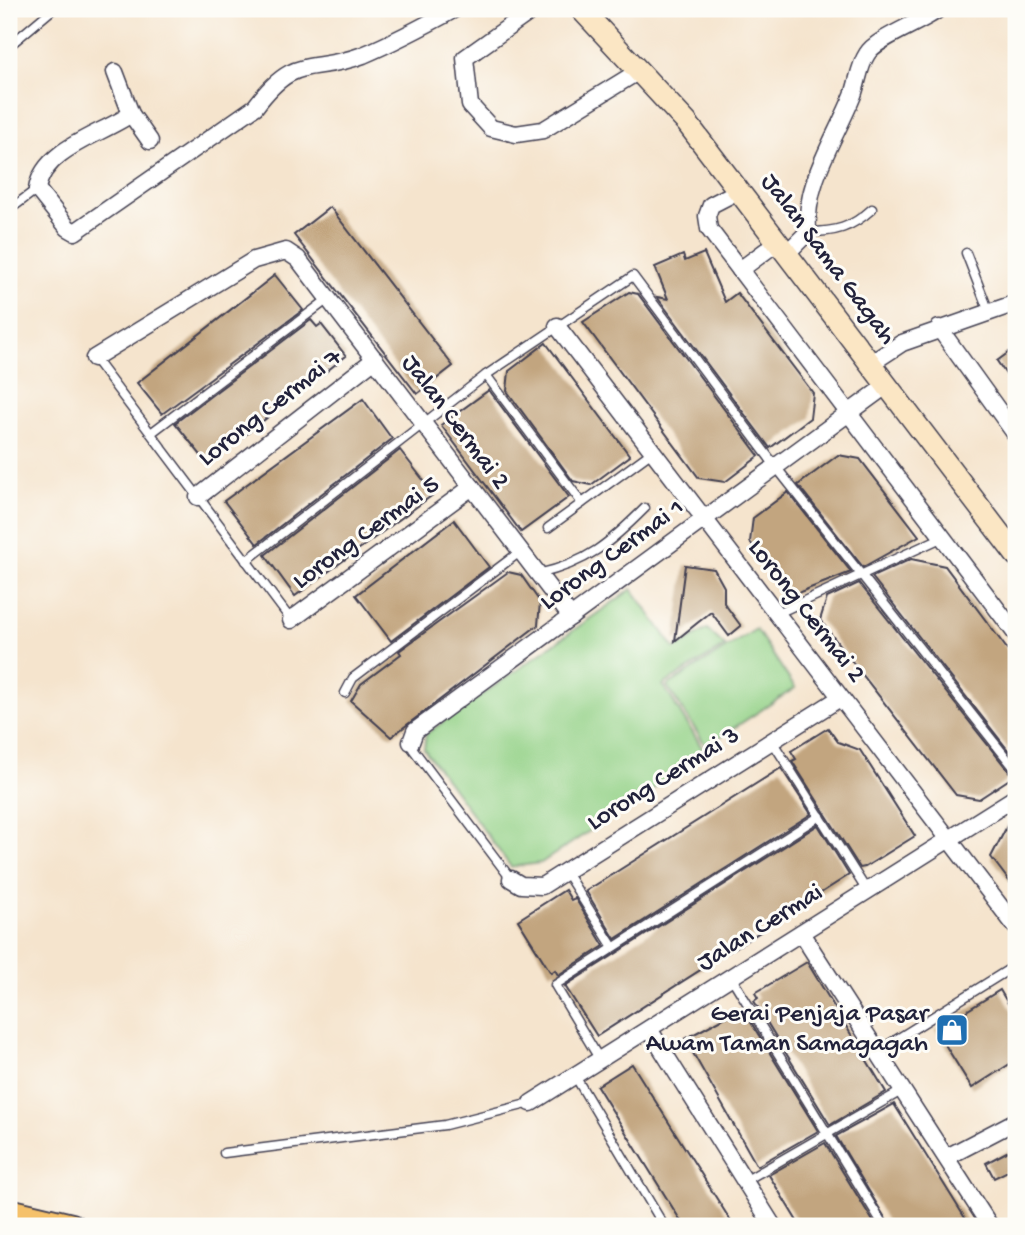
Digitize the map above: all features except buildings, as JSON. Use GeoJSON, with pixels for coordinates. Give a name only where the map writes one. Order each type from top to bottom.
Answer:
{"type":"FeatureCollection","features":[{"type":"Feature","properties":{"kind":"main road"},"geometry":{"type":"LineString","coordinates":[[9,1211],[72,1226]]}},
{"type":"Feature","properties":{"kind":"street"},"geometry":{"type":"LineString","coordinates":[[131,114],[50,162],[40,176],[37,189],[68,228],[75,232],[84,229],[255,107],[270,87],[292,70],[364,54],[455,9]]}},
{"type":"Feature","properties":{"kind":"street"},"geometry":{"type":"LineString","coordinates":[[534,9],[465,58],[470,105],[491,128],[516,134],[543,130],[639,71]]}},
{"type":"Feature","properties":{"kind":"street","name":"Jalan Sama Gagah"},"geometry":{"type":"LineString","coordinates":[[581,9],[687,123],[1016,555]]}},
{"type":"Feature","properties":{"kind":"street"},"geometry":{"type":"LineString","coordinates":[[740,270],[808,232],[807,214],[819,167],[853,95],[867,54],[880,40],[897,34],[939,9]]}},
{"type":"Feature","properties":{"kind":"street"},"geometry":{"type":"LineString","coordinates":[[115,72],[131,114],[150,141]]}},
{"type":"Feature","properties":{"kind":"street"},"geometry":{"type":"LineString","coordinates":[[740,190],[711,205],[707,216],[709,229],[1016,634]]}},
{"type":"Feature","properties":{"kind":"street","name":"Jalan Cermai 2"},"geometry":{"type":"LineString","coordinates":[[94,358],[254,260],[286,251],[298,259],[571,617]]}},
{"type":"Feature","properties":{"kind":"street"},"geometry":{"type":"LineString","coordinates":[[870,364],[902,343],[1016,303]]}},
{"type":"Feature","properties":{"kind":"street","name":"Lorong Cermai 2"},"geometry":{"type":"LineString","coordinates":[[557,326],[1016,927]]}},
{"type":"Feature","properties":{"kind":"street","name":"Jalan Sama Gagah"},"geometry":{"type":"LineString","coordinates":[[939,328],[1016,435]]}},
{"type":"Feature","properties":{"kind":"street","name":"Lorong Cermai 7"},"geometry":{"type":"LineString","coordinates":[[198,497],[375,359]]}},
{"type":"Feature","properties":{"kind":"street","name":"Lorong Cermai 1"},"geometry":{"type":"LineString","coordinates":[[411,742],[415,731],[887,385]]}},
{"type":"Feature","properties":{"kind":"street","name":"Lorong Cermai 5"},"geometry":{"type":"LineString","coordinates":[[292,620],[472,488]]}},
{"type":"Feature","properties":{"kind":"street","name":"Lorong Cermai 3"},"geometry":{"type":"LineString","coordinates":[[511,879],[521,885],[542,886],[841,698]]}},
{"type":"Feature","properties":{"kind":"street","name":"Jalan Cermai"},"geometry":{"type":"LineString","coordinates":[[531,1103],[1016,797]]}},
{"type":"Feature","properties":{"kind":"street"},"geometry":{"type":"LineString","coordinates":[[801,933],[990,1226]]}},
{"type":"Feature","properties":{"kind":"street"},"geometry":{"type":"LineString","coordinates":[[649,1029],[774,1226]]}},
{"type":"Feature","properties":{"kind":"street"},"geometry":{"type":"LineString","coordinates":[[947,1157],[1016,1121]]}},
{"type":"Feature","properties":{"kind":"lane"},"geometry":{"type":"LineString","coordinates":[[9,46],[53,9]]}},
{"type":"Feature","properties":{"kind":"lane"},"geometry":{"type":"LineString","coordinates":[[9,210],[37,189]]}},
{"type":"Feature","properties":{"kind":"lane"},"geometry":{"type":"LineString","coordinates":[[808,232],[836,232],[854,225],[872,209]]}},
{"type":"Feature","properties":{"kind":"lane"},"geometry":{"type":"LineString","coordinates":[[966,253],[989,312]]}},
{"type":"Feature","properties":{"kind":"lane"},"geometry":{"type":"LineString","coordinates":[[246,561],[486,375],[633,276],[776,467],[1016,770]]}},
{"type":"Feature","properties":{"kind":"lane"},"geometry":{"type":"LineString","coordinates":[[151,433],[328,299]]}},
{"type":"Feature","properties":{"kind":"lane"},"geometry":{"type":"LineString","coordinates":[[94,358],[292,620]]}},
{"type":"Feature","properties":{"kind":"lane"},"geometry":{"type":"LineString","coordinates":[[486,375],[582,503]]}},
{"type":"Feature","properties":{"kind":"lane"},"geometry":{"type":"LineString","coordinates":[[548,528],[652,452]]}},
{"type":"Feature","properties":{"kind":"lane"},"geometry":{"type":"LineString","coordinates":[[538,574],[569,568],[608,545],[645,508]]}},
{"type":"Feature","properties":{"kind":"lane"},"geometry":{"type":"LineString","coordinates":[[776,614],[943,537]]}},
{"type":"Feature","properties":{"kind":"lane"},"geometry":{"type":"LineString","coordinates":[[345,693],[353,678],[521,551]]}},
{"type":"Feature","properties":{"kind":"lane"},"geometry":{"type":"LineString","coordinates":[[772,741],[867,891]]}},
{"type":"Feature","properties":{"kind":"lane"},"geometry":{"type":"LineString","coordinates":[[411,742],[413,749],[511,879]]}},
{"type":"Feature","properties":{"kind":"lane"},"geometry":{"type":"LineString","coordinates":[[600,1060],[555,985],[820,816]]}},
{"type":"Feature","properties":{"kind":"lane"},"geometry":{"type":"LineString","coordinates":[[565,872],[613,947]]}},
{"type":"Feature","properties":{"kind":"lane"},"geometry":{"type":"LineString","coordinates":[[878,1051],[1016,965]]}},
{"type":"Feature","properties":{"kind":"lane"},"geometry":{"type":"LineString","coordinates":[[732,977],[884,1226]]}},
{"type":"Feature","properties":{"kind":"lane"},"geometry":{"type":"LineString","coordinates":[[575,1076],[664,1226]]}},
{"type":"Feature","properties":{"kind":"lane"},"geometry":{"type":"LineString","coordinates":[[745,1181],[903,1090]]}},
{"type":"Feature","properties":{"kind":"lane"},"geometry":{"type":"LineString","coordinates":[[224,1153],[445,1125],[531,1103]]}},
{"type":"Feature","properties":{"kind":"green space"},"geometry":{"type":"Polygon","coordinates":[[[632,589],[675,649],[707,629],[725,646],[663,685],[706,754],[541,863],[511,867],[424,749],[426,734],[632,589]]]}},
{"type":"Feature","properties":{"kind":"green space"},"geometry":{"type":"Polygon","coordinates":[[[756,629],[795,688],[706,746],[667,686],[756,629]]]}},
{"type":"Feature","properties":{"kind":"place","name":"Gerai Penjaja Pasar Awam Taman Samagagah"},"geometry":{"type":"Point","coordinates":[952,1030]}}]}
